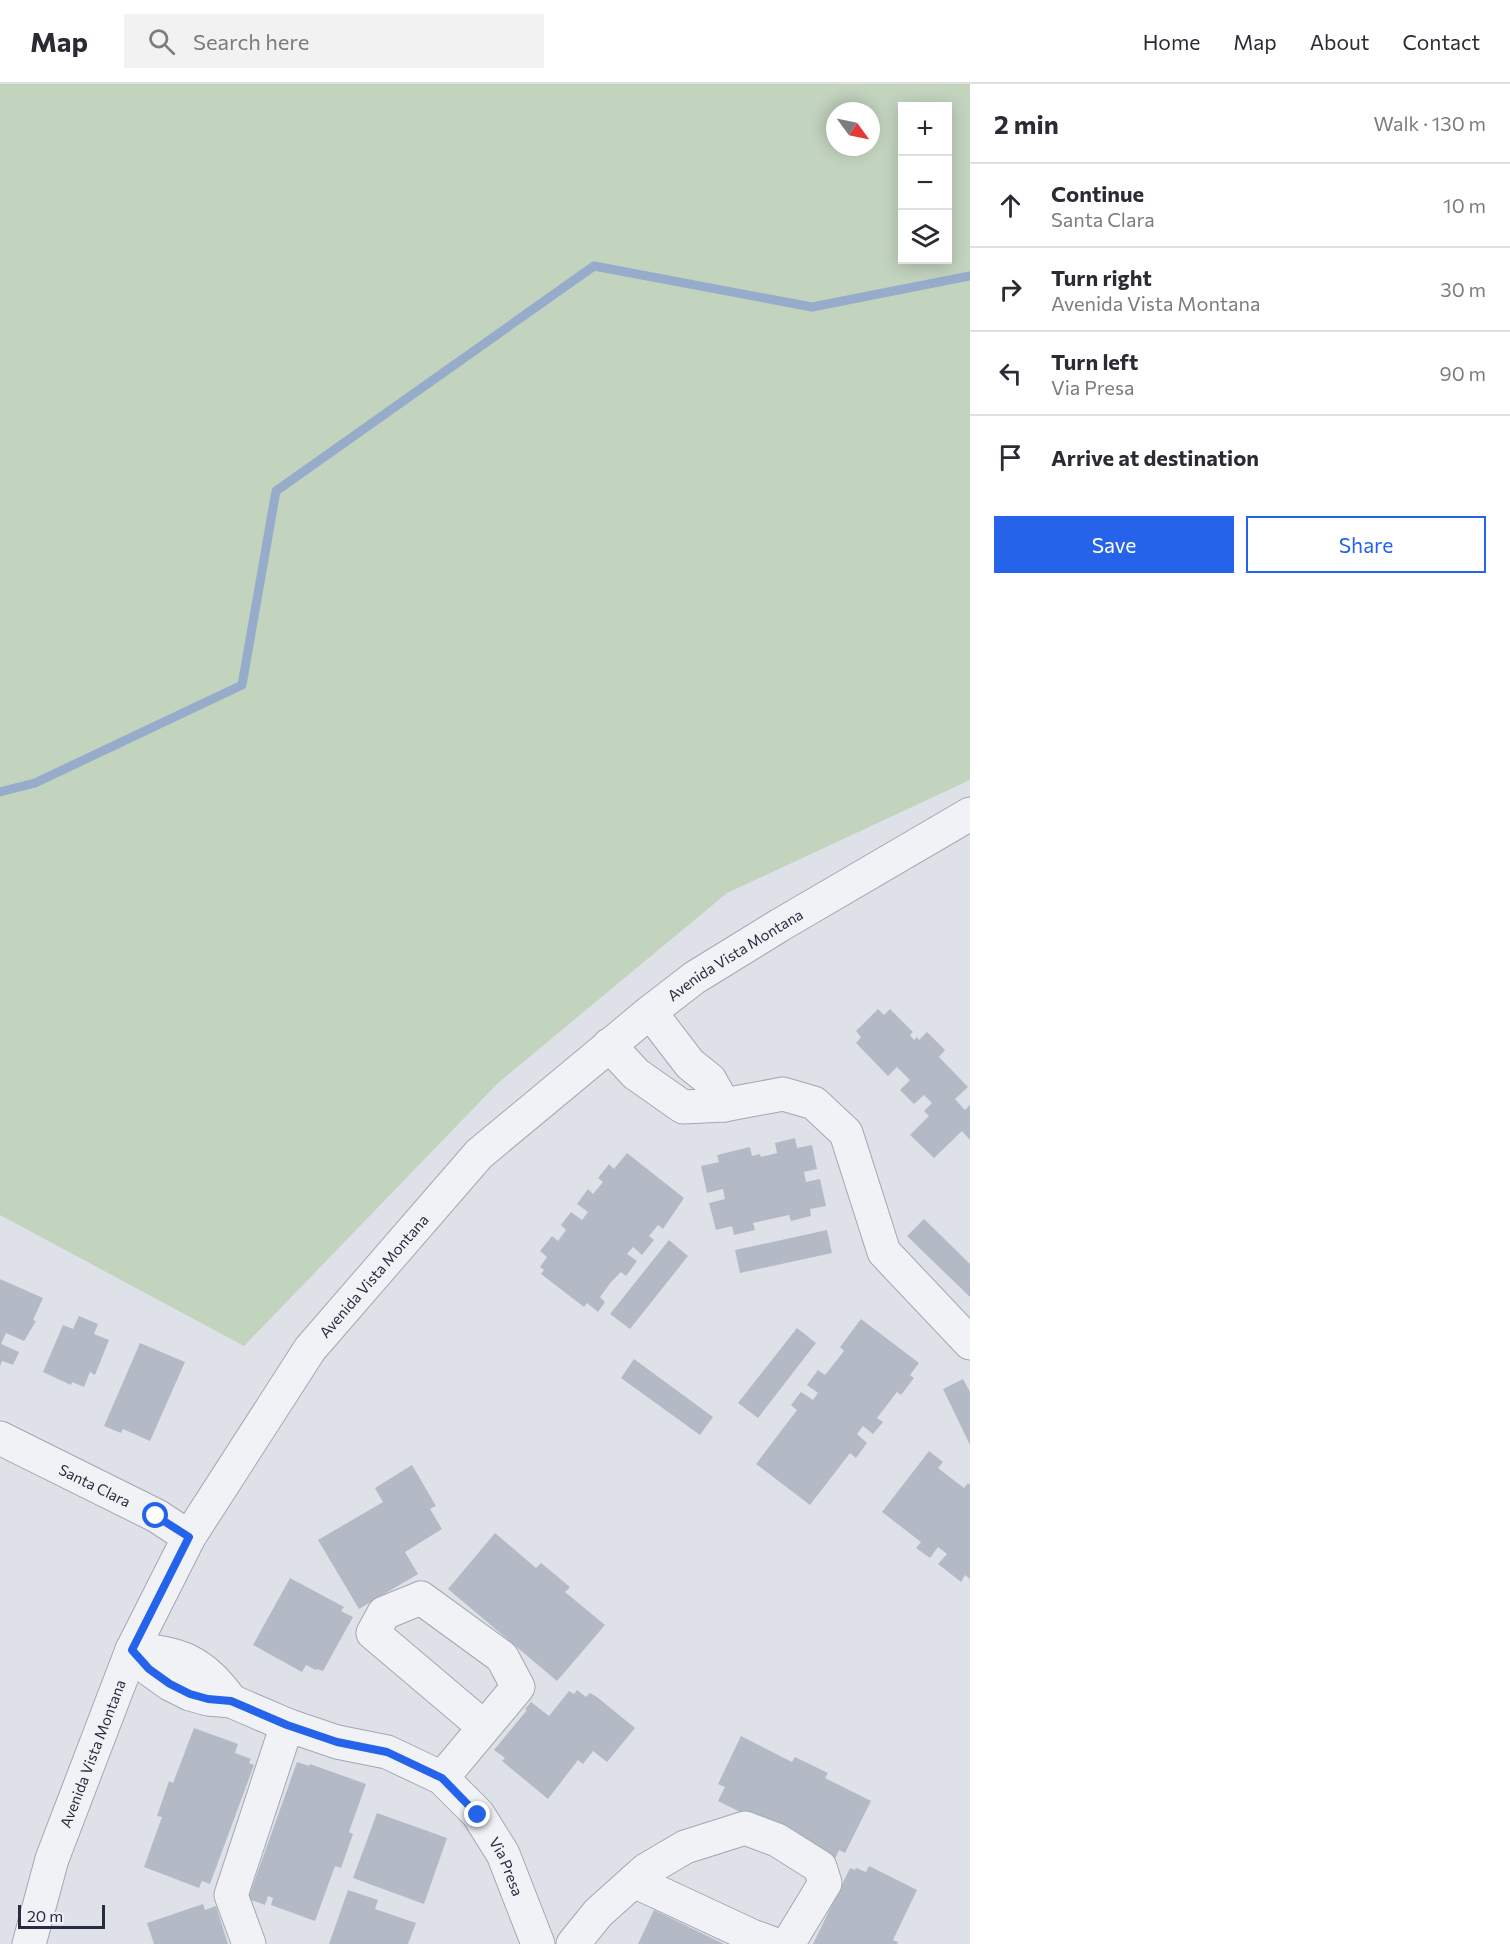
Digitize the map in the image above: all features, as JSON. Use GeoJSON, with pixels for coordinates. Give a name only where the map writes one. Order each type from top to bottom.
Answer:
{"type":"FeatureCollection","features":[{"type":"Feature","properties":{"kind":"street","name":"Avenida Vista Montana"},"geometry":{"type":"LineString","coordinates":[[30,1944],[52,1859],[132,1650],[189,1537],[310,1348],[479,1154],[609,1045],[694,978],[970,814]]}},
{"type":"Feature","properties":{"kind":"street"},"geometry":{"type":"LineString","coordinates":[[650,1012],[690,1064],[710,1080],[724,1105]]}},
{"type":"Feature","properties":{"kind":"street"},"geometry":{"type":"LineString","coordinates":[[609,1045],[636,1074],[683,1107],[724,1105],[783,1094],[814,1103],[846,1133],[884,1252],[970,1343]]}},
{"type":"Feature","properties":{"kind":"street","name":"Santa Clara"},"geometry":{"type":"LineString","coordinates":[[0,1438],[156,1516],[189,1537]]}},
{"type":"Feature","properties":{"kind":"street","name":"Via Presa"},"geometry":{"type":"LineString","coordinates":[[132,1650],[149,1669],[170,1684],[199,1697],[231,1701],[287,1725],[337,1742],[387,1752],[442,1778],[478,1815],[503,1854],[538,1944]]}},
{"type":"Feature","properties":{"kind":"street"},"geometry":{"type":"LineString","coordinates":[[249,1944],[231,1895],[287,1725]]}},
{"type":"Feature","properties":{"kind":"street"},"geometry":{"type":"LineString","coordinates":[[442,1778],[483,1727]]}},
{"type":"Feature","properties":{"kind":"street"},"geometry":{"type":"LineString","coordinates":[[573,1944],[598,1913],[646,1870],[685,1847],[745,1828],[777,1840],[820,1867],[825,1883],[788,1944]]}},
{"type":"Feature","properties":{"kind":"street"},"geometry":{"type":"LineString","coordinates":[[634,1881],[774,1944]]}},
{"type":"Feature","properties":{"kind":"green space"},"geometry":{"type":"Polygon","coordinates":[[[0,84],[970,84],[970,780],[727,893],[498,1083],[244,1346],[0,1215],[0,84]]]}},
{"type":"Feature","properties":{"kind":"building"},"geometry":{"type":"Polygon","coordinates":[[[878,1009],[884,1015],[890,1009],[913,1032],[910,1035],[914,1040],[917,1037],[919,1040],[927,1032],[945,1050],[939,1057],[968,1087],[955,1099],[965,1110],[970,1105],[970,1138],[962,1131],[934,1158],[910,1135],[929,1116],[924,1111],[932,1103],[924,1095],[914,1104],[900,1090],[910,1080],[897,1067],[888,1076],[856,1043],[861,1037],[856,1031],[878,1009]]]}},
{"type":"Feature","properties":{"kind":"building"},"geometry":{"type":"Polygon","coordinates":[[[795,1138],[797,1148],[812,1145],[817,1169],[804,1172],[806,1182],[820,1179],[826,1206],[810,1209],[811,1216],[791,1221],[789,1215],[753,1223],[755,1230],[734,1235],[732,1226],[716,1230],[709,1203],[725,1199],[723,1189],[707,1193],[701,1166],[719,1162],[717,1155],[750,1147],[752,1156],[760,1154],[761,1157],[777,1153],[775,1143],[795,1138]]]}},
{"type":"Feature","properties":{"kind":"building"},"geometry":{"type":"Polygon","coordinates":[[[627,1153],[684,1198],[663,1229],[658,1225],[649,1236],[654,1240],[642,1255],[633,1247],[627,1254],[637,1261],[626,1276],[621,1272],[611,1282],[600,1297],[605,1302],[598,1312],[587,1303],[584,1307],[541,1274],[544,1270],[540,1267],[547,1257],[540,1251],[552,1236],[558,1241],[566,1230],[561,1225],[571,1212],[582,1220],[588,1212],[577,1204],[588,1189],[593,1194],[603,1182],[598,1178],[609,1164],[614,1169],[627,1153]]]}},
{"type":"Feature","properties":{"kind":"building"},"geometry":{"type":"Polygon","coordinates":[[[924,1219],[970,1264],[970,1297],[907,1236],[924,1219]]]}},
{"type":"Feature","properties":{"kind":"building"},"geometry":{"type":"Polygon","coordinates":[[[827,1230],[832,1253],[740,1273],[735,1250],[827,1230]]]}},
{"type":"Feature","properties":{"kind":"building"},"geometry":{"type":"Polygon","coordinates":[[[669,1240],[688,1256],[630,1329],[610,1314],[669,1240]]]}},
{"type":"Feature","properties":{"kind":"building"},"geometry":{"type":"Polygon","coordinates":[[[0,1279],[43,1298],[33,1320],[36,1321],[24,1341],[6,1333],[1,1344],[19,1352],[13,1365],[2,1361],[0,1366],[0,1279]]]}},
{"type":"Feature","properties":{"kind":"building"},"geometry":{"type":"Polygon","coordinates":[[[79,1316],[98,1324],[94,1334],[109,1340],[95,1375],[90,1372],[84,1387],[72,1382],[71,1385],[43,1372],[63,1325],[73,1329],[79,1316]]]}},
{"type":"Feature","properties":{"kind":"building"},"geometry":{"type":"Polygon","coordinates":[[[861,1319],[919,1363],[910,1375],[914,1378],[901,1395],[897,1392],[877,1418],[883,1422],[873,1434],[863,1426],[857,1434],[867,1443],[856,1458],[850,1453],[810,1505],[756,1464],[797,1410],[791,1405],[801,1392],[813,1400],[818,1393],[807,1385],[818,1370],[825,1375],[844,1351],[840,1347],[861,1319]]]}},
{"type":"Feature","properties":{"kind":"building"},"geometry":{"type":"Polygon","coordinates":[[[797,1328],[816,1343],[758,1418],[738,1403],[797,1328]]]}},
{"type":"Feature","properties":{"kind":"building"},"geometry":{"type":"Polygon","coordinates":[[[140,1343],[185,1362],[150,1441],[123,1429],[121,1433],[104,1426],[140,1343]]]}},
{"type":"Feature","properties":{"kind":"building"},"geometry":{"type":"Polygon","coordinates":[[[634,1359],[713,1417],[700,1435],[621,1378],[634,1359]]]}},
{"type":"Feature","properties":{"kind":"building"},"geometry":{"type":"Polygon","coordinates":[[[963,1379],[970,1392],[970,1445],[943,1389],[963,1379]]]}},
{"type":"Feature","properties":{"kind":"building"},"geometry":{"type":"Polygon","coordinates":[[[929,1451],[943,1462],[938,1468],[964,1488],[968,1483],[970,1485],[970,1579],[965,1575],[961,1582],[938,1564],[947,1554],[938,1547],[930,1558],[916,1548],[921,1542],[882,1512],[929,1451]]]}},
{"type":"Feature","properties":{"kind":"building"},"geometry":{"type":"Polygon","coordinates":[[[412,1465],[436,1506],[430,1509],[442,1529],[405,1552],[418,1574],[359,1609],[318,1540],[383,1502],[375,1488],[412,1465]]]}},
{"type":"Feature","properties":{"kind":"building"},"geometry":{"type":"Polygon","coordinates":[[[495,1533],[536,1568],[541,1563],[570,1587],[565,1592],[605,1625],[557,1681],[448,1589],[495,1533]]]}},
{"type":"Feature","properties":{"kind":"building"},"geometry":{"type":"Polygon","coordinates":[[[290,1578],[344,1607],[341,1611],[353,1617],[323,1671],[306,1665],[302,1672],[253,1645],[290,1578]]]}},
{"type":"Feature","properties":{"kind":"building"},"geometry":{"type":"Polygon","coordinates":[[[577,1690],[586,1697],[590,1693],[597,1697],[635,1728],[607,1762],[593,1751],[583,1764],[578,1760],[548,1799],[502,1761],[505,1758],[494,1750],[531,1702],[549,1716],[569,1691],[574,1694],[577,1690]]]}},
{"type":"Feature","properties":{"kind":"building"},"geometry":{"type":"Polygon","coordinates":[[[194,1728],[238,1744],[235,1753],[251,1759],[249,1763],[254,1765],[210,1884],[202,1881],[199,1888],[144,1867],[162,1817],[157,1816],[169,1781],[173,1783],[194,1728]]]}},
{"type":"Feature","properties":{"kind":"building"},"geometry":{"type":"Polygon","coordinates":[[[741,1736],[792,1762],[795,1757],[828,1773],[825,1778],[871,1801],[845,1853],[839,1850],[835,1859],[718,1801],[725,1787],[718,1784],[741,1736]]]}},
{"type":"Feature","properties":{"kind":"building"},"geometry":{"type":"Polygon","coordinates":[[[297,1762],[309,1766],[310,1764],[366,1784],[349,1832],[353,1834],[341,1868],[335,1866],[315,1921],[271,1905],[273,1898],[268,1896],[265,1905],[248,1899],[297,1762]]]}},
{"type":"Feature","properties":{"kind":"building"},"geometry":{"type":"Polygon","coordinates":[[[377,1813],[447,1838],[424,1904],[353,1878],[377,1813]]]}},
{"type":"Feature","properties":{"kind":"building"},"geometry":{"type":"Polygon","coordinates":[[[869,1866],[917,1890],[893,1940],[898,1942],[897,1944],[813,1944],[850,1868],[866,1872],[869,1866]]]}},
{"type":"Feature","properties":{"kind":"building"},"geometry":{"type":"Polygon","coordinates":[[[348,1890],[378,1900],[375,1909],[416,1923],[408,1944],[329,1944],[348,1890]]]}},
{"type":"Feature","properties":{"kind":"building"},"geometry":{"type":"Polygon","coordinates":[[[203,1904],[205,1910],[216,1906],[228,1944],[154,1944],[147,1923],[203,1904]]]}},
{"type":"Feature","properties":{"kind":"building"},"geometry":{"type":"Polygon","coordinates":[[[654,1910],[724,1944],[638,1944],[654,1910]]]}},
{"type":"Feature","properties":{"kind":"waterway"},"geometry":{"type":"LineString","coordinates":[[0,792],[35,783],[242,685],[276,491],[594,266],[812,307],[970,276]]}},
{"type":"Feature","properties":{"kind":"route"},"geometry":{"type":"LineString","coordinates":[[156,1516],[189,1537],[132,1650],[149,1669],[170,1684],[190,1694],[208,1699],[231,1701],[287,1725],[337,1742],[387,1752],[442,1778],[478,1815]]}}]}
